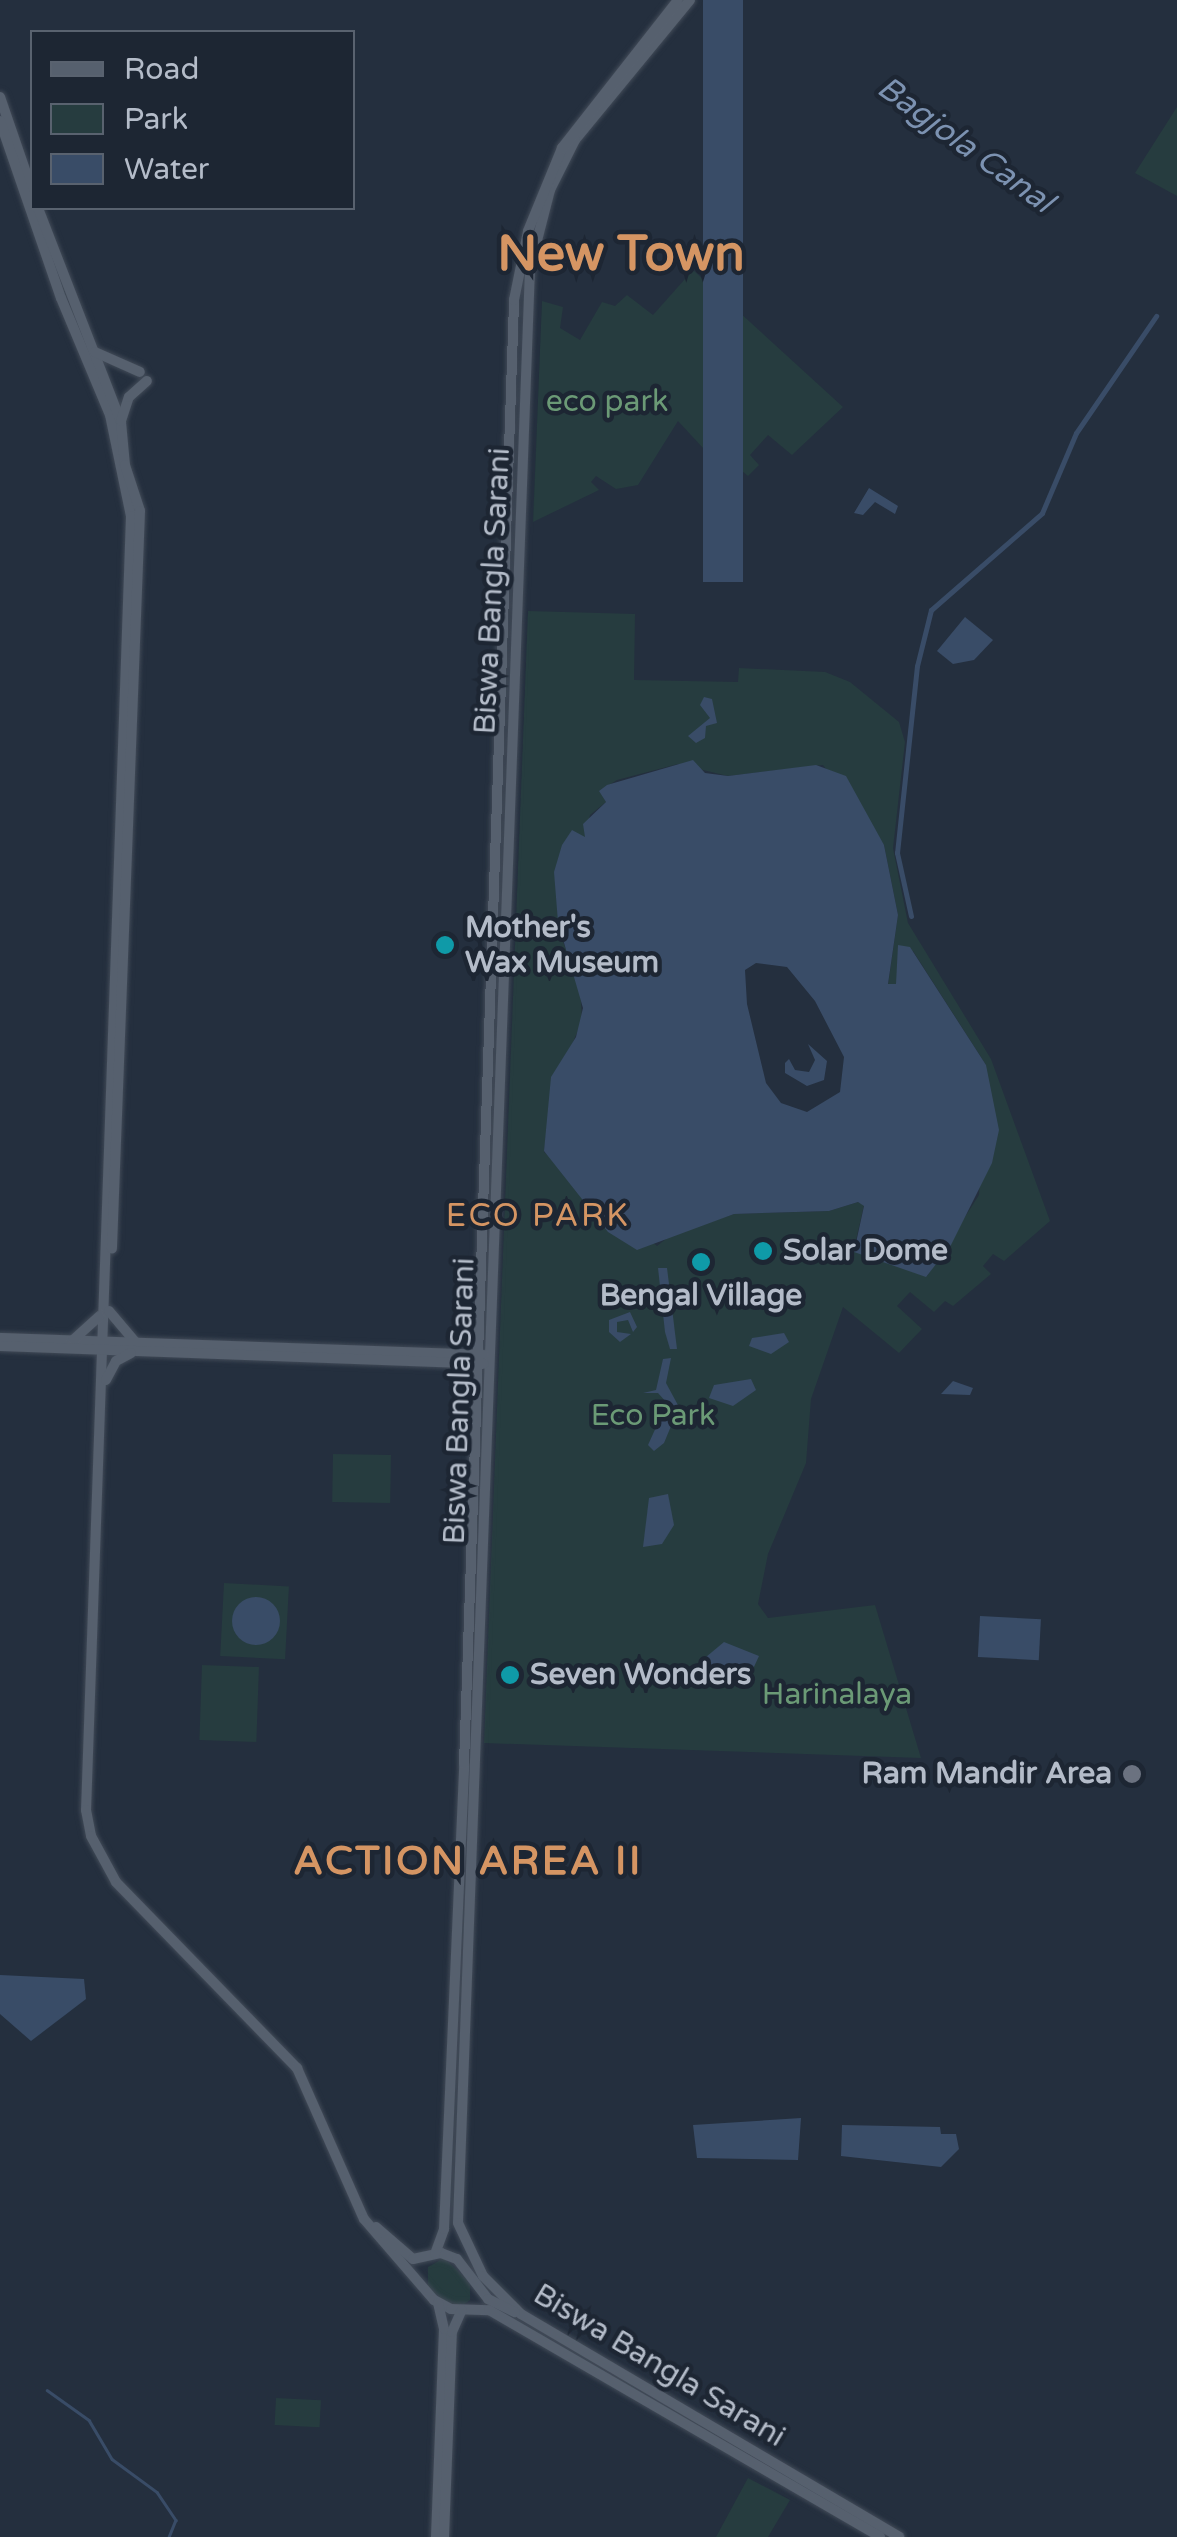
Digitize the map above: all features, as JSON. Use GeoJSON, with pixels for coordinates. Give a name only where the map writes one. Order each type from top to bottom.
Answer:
{"type":"FeatureCollection","features":[{"type":"Feature","properties":{"kind":"main road","name":"Biswa Bangla Sarani"},"geometry":{"type":"LineString","coordinates":[[431,2257],[443,2237],[444,2089],[473,1432],[482,1359],[480,1325],[514,300],[528,231],[562,148],[678,0]]}},
{"type":"Feature","properties":{"kind":"main road","name":"Biswa Bangla Sarani"},"geometry":{"type":"LineString","coordinates":[[690,0],[575,140],[550,190],[533,247],[482,1359],[458,2224],[482,2276],[535,2324],[899,2537]]}},
{"type":"Feature","properties":{"kind":"main road"},"geometry":{"type":"LineString","coordinates":[[0,97],[30,184]]}},
{"type":"Feature","properties":{"kind":"main road"},"geometry":{"type":"LineString","coordinates":[[0,121],[30,208]]}},
{"type":"Feature","properties":{"kind":"main road"},"geometry":{"type":"LineString","coordinates":[[31,210],[61,298],[110,415],[132,516],[106,1311],[92,1330],[72,1345]]}},
{"type":"Feature","properties":{"kind":"main road"},"geometry":{"type":"LineString","coordinates":[[39,210],[121,422],[140,536],[104,1346],[92,1790],[98,1839],[119,1877],[283,2040],[324,2104],[374,2224],[408,2256],[457,2259]]}},
{"type":"Feature","properties":{"kind":"main road"},"geometry":{"type":"LineString","coordinates":[[91,348],[144,377],[128,397],[121,422]]}},
{"type":"Feature","properties":{"kind":"main road"},"geometry":{"type":"LineString","coordinates":[[106,1311],[137,1347]]}},
{"type":"Feature","properties":{"kind":"main road"},"geometry":{"type":"LineString","coordinates":[[449,1358],[467,1345],[480,1325]]}},
{"type":"Feature","properties":{"kind":"main road"},"geometry":{"type":"LineString","coordinates":[[0,1338],[72,1345],[104,1377]]}},
{"type":"Feature","properties":{"kind":"main road"},"geometry":{"type":"LineString","coordinates":[[0,1346],[482,1359]]}},
{"type":"Feature","properties":{"kind":"main road"},"geometry":{"type":"LineString","coordinates":[[137,1347],[116,1361],[104,1377],[86,1810],[91,1836],[116,1882],[297,2068],[364,2219],[388,2252],[421,2279],[438,2303],[444,2329],[436,2537]]}},
{"type":"Feature","properties":{"kind":"main road"},"geometry":{"type":"LineString","coordinates":[[449,1358],[470,1377],[477,1394]]}},
{"type":"Feature","properties":{"kind":"main road"},"geometry":{"type":"LineString","coordinates":[[458,2224],[457,2259],[475,2285],[493,2303],[525,2312]]}},
{"type":"Feature","properties":{"kind":"main road"},"geometry":{"type":"LineString","coordinates":[[421,2279],[431,2257]]}},
{"type":"Feature","properties":{"kind":"main road"},"geometry":{"type":"LineString","coordinates":[[444,2537],[452,2332],[475,2285]]}},
{"type":"Feature","properties":{"kind":"main road"},"geometry":{"type":"LineString","coordinates":[[438,2303],[465,2308]]}},
{"type":"Feature","properties":{"kind":"main road","name":"Biswa Bangla Sarani"},"geometry":{"type":"LineString","coordinates":[[465,2308],[489,2310],[880,2537]]}},
{"type":"Feature","properties":{"kind":"green space"},"geometry":{"type":"Polygon","coordinates":[[[1177,107],[1177,196],[1135,173],[1177,107]]]}},
{"type":"Feature","properties":{"kind":"green space","name":"eco park"},"geometry":{"type":"Polygon","coordinates":[[[693,270],[843,407],[792,455],[768,435],[750,455],[759,465],[748,476],[724,456],[728,451],[716,437],[703,448],[678,421],[638,485],[616,489],[596,476],[591,482],[599,490],[533,522],[542,301],[563,307],[560,328],[580,340],[602,302],[615,306],[627,295],[653,315],[693,270]]]}},
{"type":"Feature","properties":{"kind":"green space","name":"Eco Park"},"geometry":{"type":"Polygon","coordinates":[[[528,611],[635,614],[634,680],[738,682],[739,668],[825,672],[850,682],[899,722],[905,742],[893,848],[908,923],[991,1059],[1050,1221],[1004,1261],[993,1254],[983,1266],[991,1274],[953,1306],[945,1301],[934,1312],[910,1292],[897,1306],[922,1329],[899,1353],[843,1307],[811,1399],[806,1463],[768,1554],[758,1604],[768,1618],[875,1605],[921,1758],[484,1743],[528,611]],[[678,764],[617,780],[600,791],[606,802],[590,815],[563,942],[580,982],[582,1021],[551,1094],[544,1152],[657,1246],[671,1235],[734,1214],[829,1211],[858,1202],[864,1205],[856,1240],[869,1256],[927,1276],[979,1195],[986,1065],[913,951],[896,984],[888,985],[898,915],[884,845],[823,765],[728,776],[678,764]]]}},
{"type":"Feature","properties":{"kind":"green space"},"geometry":{"type":"Polygon","coordinates":[[[333,1454],[391,1455],[390,1503],[332,1502],[333,1454]]]}},
{"type":"Feature","properties":{"kind":"green space"},"geometry":{"type":"Polygon","coordinates":[[[224,1583],[289,1586],[285,1659],[220,1656],[224,1583]]]}},
{"type":"Feature","properties":{"kind":"green space"},"geometry":{"type":"Polygon","coordinates":[[[202,1665],[259,1667],[256,1742],[199,1740],[202,1665]]]}},
{"type":"Feature","properties":{"kind":"green space"},"geometry":{"type":"Polygon","coordinates":[[[444,2258],[470,2282],[470,2300],[462,2306],[444,2304],[428,2286],[428,2267],[444,2258]]]}},
{"type":"Feature","properties":{"kind":"green space"},"geometry":{"type":"Polygon","coordinates":[[[276,2398],[321,2400],[320,2427],[275,2425],[276,2398]]]}},
{"type":"Feature","properties":{"kind":"green space"},"geometry":{"type":"Polygon","coordinates":[[[748,2478],[790,2500],[768,2537],[716,2537],[748,2478]]]}},
{"type":"Feature","properties":{"kind":"water"},"geometry":{"type":"Polygon","coordinates":[[[703,0],[743,0],[743,582],[703,582],[703,0]]]}},
{"type":"Feature","properties":{"kind":"water"},"geometry":{"type":"Polygon","coordinates":[[[869,488],[898,506],[895,514],[875,502],[863,515],[854,513],[869,488]]]}},
{"type":"Feature","properties":{"kind":"water"},"geometry":{"type":"Polygon","coordinates":[[[965,617],[993,640],[974,660],[953,664],[937,651],[965,617]]]}},
{"type":"Feature","properties":{"kind":"water"},"geometry":{"type":"Polygon","coordinates":[[[704,697],[712,699],[717,723],[706,726],[705,738],[696,743],[688,736],[710,718],[700,705],[704,697]]]}},
{"type":"Feature","properties":{"kind":"water","name":"Eco Park"},"geometry":{"type":"Polygon","coordinates":[[[693,760],[705,773],[728,776],[816,765],[846,776],[884,845],[898,915],[888,984],[896,984],[898,945],[910,947],[986,1065],[999,1130],[992,1163],[951,1245],[926,1277],[854,1252],[864,1206],[858,1202],[829,1211],[734,1214],[637,1250],[608,1232],[544,1151],[551,1077],[576,1037],[583,1008],[558,922],[554,872],[562,845],[572,830],[585,837],[583,824],[606,802],[599,791],[607,785],[693,760]],[[756,963],[745,970],[747,1004],[766,1083],[781,1103],[807,1112],[840,1092],[844,1057],[815,1001],[787,967],[756,963]]]}},
{"type":"Feature","properties":{"kind":"water"},"geometry":{"type":"Polygon","coordinates":[[[808,1044],[827,1061],[824,1080],[807,1086],[785,1073],[785,1063],[789,1059],[795,1070],[809,1072],[815,1060],[808,1044]]]}},
{"type":"Feature","properties":{"kind":"water"},"geometry":{"type":"Polygon","coordinates":[[[658,1268],[667,1268],[677,1349],[670,1349],[665,1332],[658,1268]]]}},
{"type":"Feature","properties":{"kind":"water"},"geometry":{"type":"Polygon","coordinates":[[[630,1312],[637,1327],[633,1332],[628,1320],[617,1322],[617,1332],[631,1334],[620,1342],[609,1332],[609,1320],[630,1312]]]}},
{"type":"Feature","properties":{"kind":"water"},"geometry":{"type":"Polygon","coordinates":[[[784,1333],[789,1342],[771,1354],[749,1346],[752,1338],[784,1333]]]}},
{"type":"Feature","properties":{"kind":"water"},"geometry":{"type":"Polygon","coordinates":[[[671,1358],[666,1383],[679,1407],[664,1443],[654,1451],[648,1445],[667,1403],[658,1393],[643,1393],[656,1390],[663,1359],[671,1358]]]}},
{"type":"Feature","properties":{"kind":"water"},"geometry":{"type":"Polygon","coordinates":[[[751,1379],[756,1390],[733,1406],[709,1398],[714,1385],[751,1379]]]}},
{"type":"Feature","properties":{"kind":"water"},"geometry":{"type":"Polygon","coordinates":[[[953,1381],[973,1388],[970,1395],[941,1394],[953,1381]]]}},
{"type":"Feature","properties":{"kind":"water"},"geometry":{"type":"Polygon","coordinates":[[[668,1494],[674,1525],[662,1544],[643,1547],[649,1498],[668,1494]]]}},
{"type":"Feature","properties":{"kind":"water"},"geometry":{"type":"Polygon","coordinates":[[[256,1597],[273,1604],[280,1621],[273,1638],[256,1645],[239,1638],[232,1621],[239,1604],[256,1597]]]}},
{"type":"Feature","properties":{"kind":"water"},"geometry":{"type":"Polygon","coordinates":[[[980,1616],[1041,1619],[1039,1660],[978,1657],[980,1616]]]}},
{"type":"Feature","properties":{"kind":"water"},"geometry":{"type":"Polygon","coordinates":[[[724,1642],[759,1656],[753,1669],[704,1669],[700,1662],[724,1642]]]}},
{"type":"Feature","properties":{"kind":"water"},"geometry":{"type":"Polygon","coordinates":[[[0,1975],[84,1979],[86,1999],[31,2041],[0,2014],[0,1975]]]}},
{"type":"Feature","properties":{"kind":"water"},"geometry":{"type":"Polygon","coordinates":[[[801,2118],[798,2160],[697,2158],[693,2125],[801,2118]]]}},
{"type":"Feature","properties":{"kind":"water"},"geometry":{"type":"Polygon","coordinates":[[[842,2125],[940,2127],[941,2134],[956,2134],[959,2149],[941,2167],[841,2156],[842,2125]]]}},
{"type":"Feature","properties":{"kind":"waterway"},"geometry":{"type":"LineString","coordinates":[[911,916],[897,853],[917,666],[931,610],[1042,513],[1076,433],[1156,316]]}},
{"type":"Feature","properties":{"kind":"waterway"},"geometry":{"type":"LineString","coordinates":[[47,2390],[89,2420],[112,2459],[157,2492],[176,2520],[169,2537]]}},
{"type":"Feature","properties":{"kind":"place","name":"Mother's Wax Museum"},"geometry":{"type":"Point","coordinates":[445,945]}},
{"type":"Feature","properties":{"kind":"place","name":"Solar Dome"},"geometry":{"type":"Point","coordinates":[763,1251]}},
{"type":"Feature","properties":{"kind":"place","name":"Bengal Village"},"geometry":{"type":"Point","coordinates":[701,1262]}},
{"type":"Feature","properties":{"kind":"place","name":"Seven Wonders"},"geometry":{"type":"Point","coordinates":[510,1675]}},
{"type":"Feature","properties":{"kind":"place","name":"Ram Mandir Area"},"geometry":{"type":"Point","coordinates":[1132,1774]}},
{"type":"Feature","properties":{"kind":"district","name":"New Town"},"geometry":{"type":"Point","coordinates":[621,255]}},
{"type":"Feature","properties":{"kind":"district","name":"ECO PARK"},"geometry":{"type":"Point","coordinates":[538,1216]}},
{"type":"Feature","properties":{"kind":"district","name":"ACTION AREA II"},"geometry":{"type":"Point","coordinates":[468,1861]}},
{"type":"Feature","properties":{"kind":"water label","name":"Bagjola Canal"},"geometry":{"type":"Point","coordinates":[965,145]}},
{"type":"Feature","properties":{"kind":"park label","name":"Harinalaya"},"geometry":{"type":"Point","coordinates":[837,1695]}}]}
